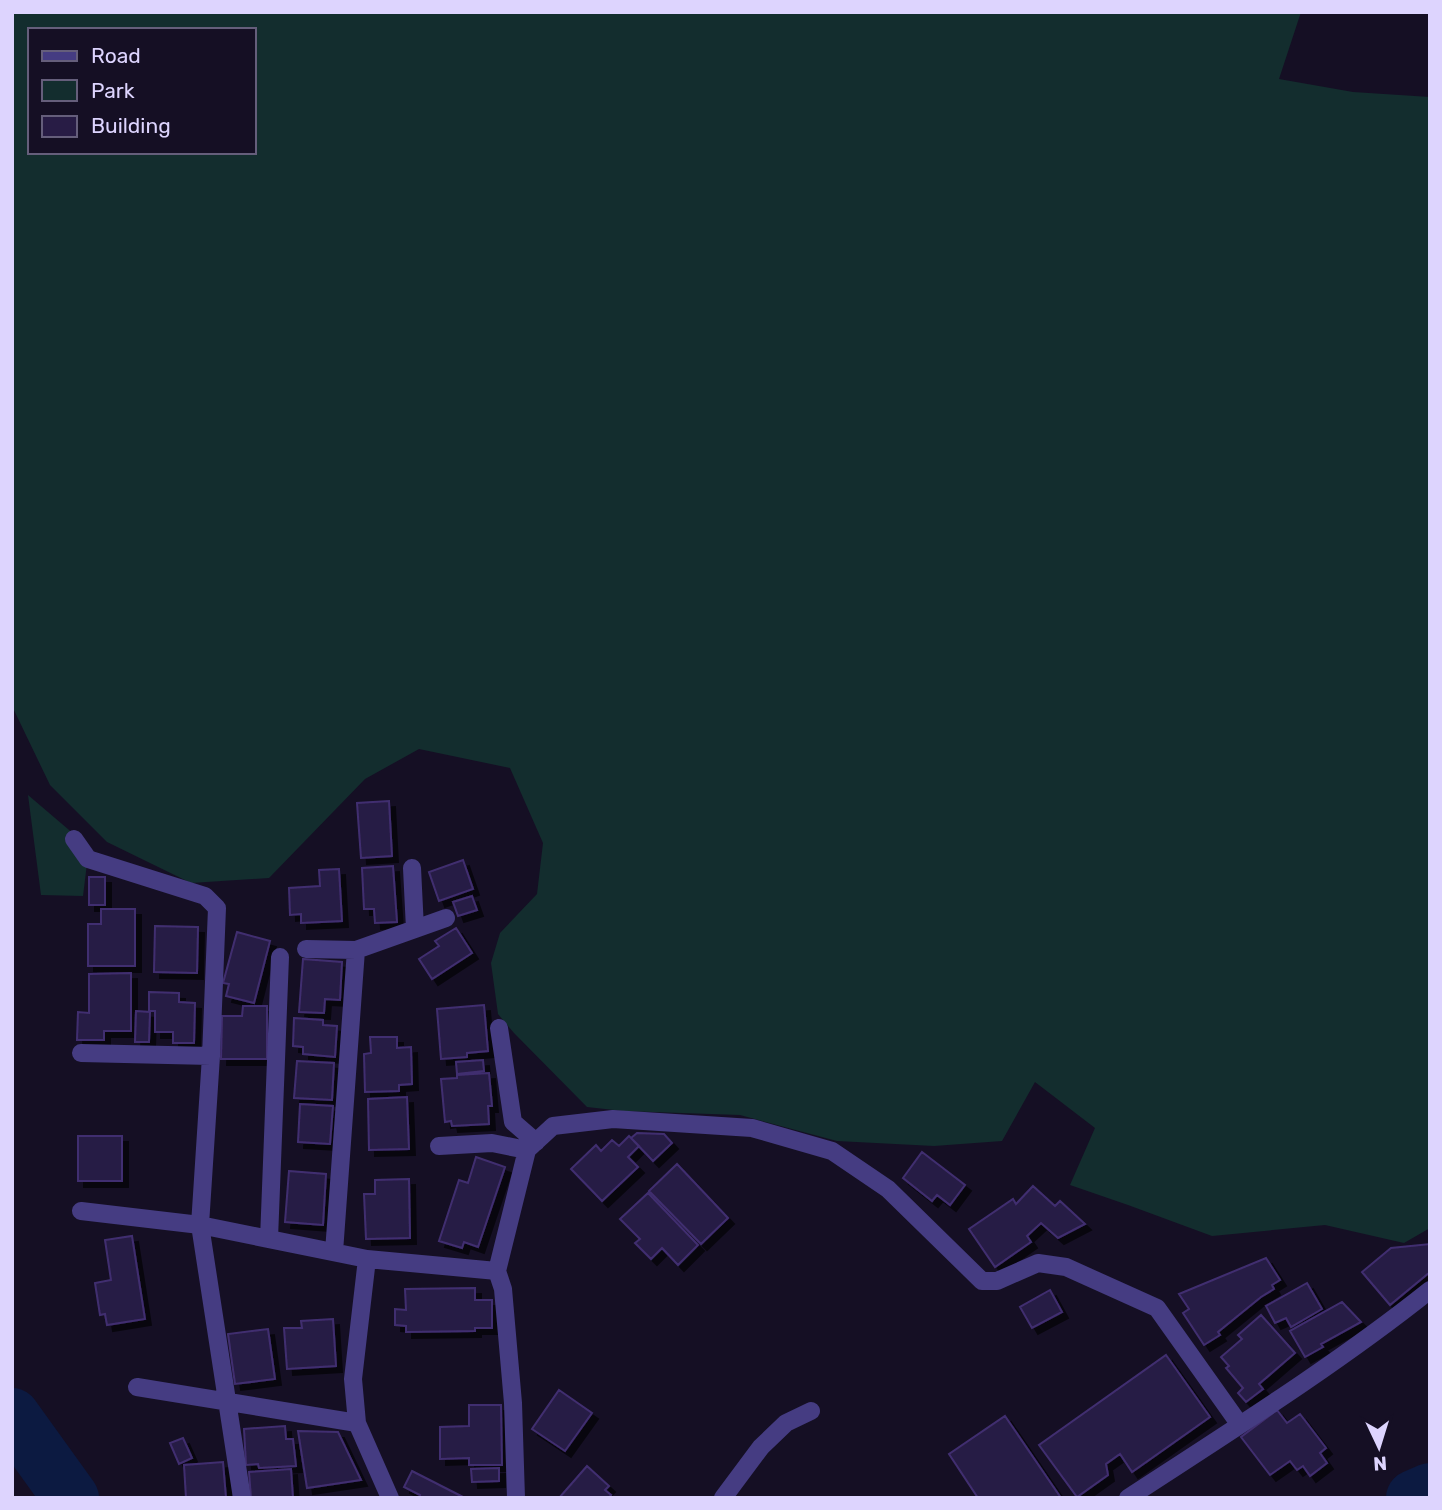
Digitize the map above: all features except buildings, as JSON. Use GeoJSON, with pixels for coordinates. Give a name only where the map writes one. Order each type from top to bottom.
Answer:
{"type":"FeatureCollection","features":[{"type":"Feature","properties":{"kind":"street"},"geometry":{"type":"LineString","coordinates":[[74,839],[88,859],[205,896],[217,908],[200,1225],[242,1498]]}},
{"type":"Feature","properties":{"kind":"street"},"geometry":{"type":"LineString","coordinates":[[412,868],[415,929]]}},
{"type":"Feature","properties":{"kind":"street"},"geometry":{"type":"LineString","coordinates":[[306,949],[356,950],[446,918]]}},
{"type":"Feature","properties":{"kind":"street"},"geometry":{"type":"LineString","coordinates":[[334,1252],[356,950]]}},
{"type":"Feature","properties":{"kind":"street"},"geometry":{"type":"LineString","coordinates":[[269,1239],[280,957]]}},
{"type":"Feature","properties":{"kind":"street"},"geometry":{"type":"LineString","coordinates":[[499,1028],[513,1122],[532,1146]]}},
{"type":"Feature","properties":{"kind":"street"},"geometry":{"type":"LineString","coordinates":[[81,1053],[211,1056]]}},
{"type":"Feature","properties":{"kind":"street"},"geometry":{"type":"LineString","coordinates":[[516,1498],[511,1377],[503,1289],[497,1271],[532,1146],[553,1126],[613,1119],[752,1128],[832,1151],[888,1188],[982,1281],[997,1281],[1038,1263],[1066,1267],[1157,1308],[1240,1425]]}},
{"type":"Feature","properties":{"kind":"street"},"geometry":{"type":"LineString","coordinates":[[439,1146],[492,1143],[532,1146]]}},
{"type":"Feature","properties":{"kind":"street"},"geometry":{"type":"LineString","coordinates":[[81,1211],[200,1225],[367,1259],[497,1271]]}},
{"type":"Feature","properties":{"kind":"street"},"geometry":{"type":"LineString","coordinates":[[367,1259],[353,1379],[356,1423],[390,1498]]}},
{"type":"Feature","properties":{"kind":"street"},"geometry":{"type":"LineString","coordinates":[[1128,1498],[1240,1425],[1392,1320],[1430,1290]]}},
{"type":"Feature","properties":{"kind":"street"},"geometry":{"type":"LineString","coordinates":[[137,1387],[356,1423]]}},
{"type":"Feature","properties":{"kind":"street"},"geometry":{"type":"LineString","coordinates":[[723,1498],[761,1447],[786,1423],[811,1411]]}},
{"type":"Feature","properties":{"kind":"green space"},"geometry":{"type":"Polygon","coordinates":[[[12,12],[1301,12],[1279,79],[1353,92],[1430,97],[1430,1228],[1404,1243],[1325,1225],[1212,1236],[1070,1185],[1095,1128],[1035,1082],[1002,1141],[934,1146],[837,1141],[740,1115],[623,1111],[587,1107],[498,1014],[491,963],[500,933],[537,894],[543,843],[510,768],[419,749],[365,779],[269,878],[191,883],[107,842],[50,785],[12,706],[12,12]]]}},
{"type":"Feature","properties":{"kind":"green space"},"geometry":{"type":"Polygon","coordinates":[[[28,795],[89,847],[83,896],[41,895],[28,795]]]}},
{"type":"Feature","properties":{"kind":"waterway"},"geometry":{"type":"LineString","coordinates":[[12,1416],[71,1498]]}},
{"type":"Feature","properties":{"kind":"waterway"},"geometry":{"type":"LineString","coordinates":[[1414,1498],[1430,1491]]}}]}
